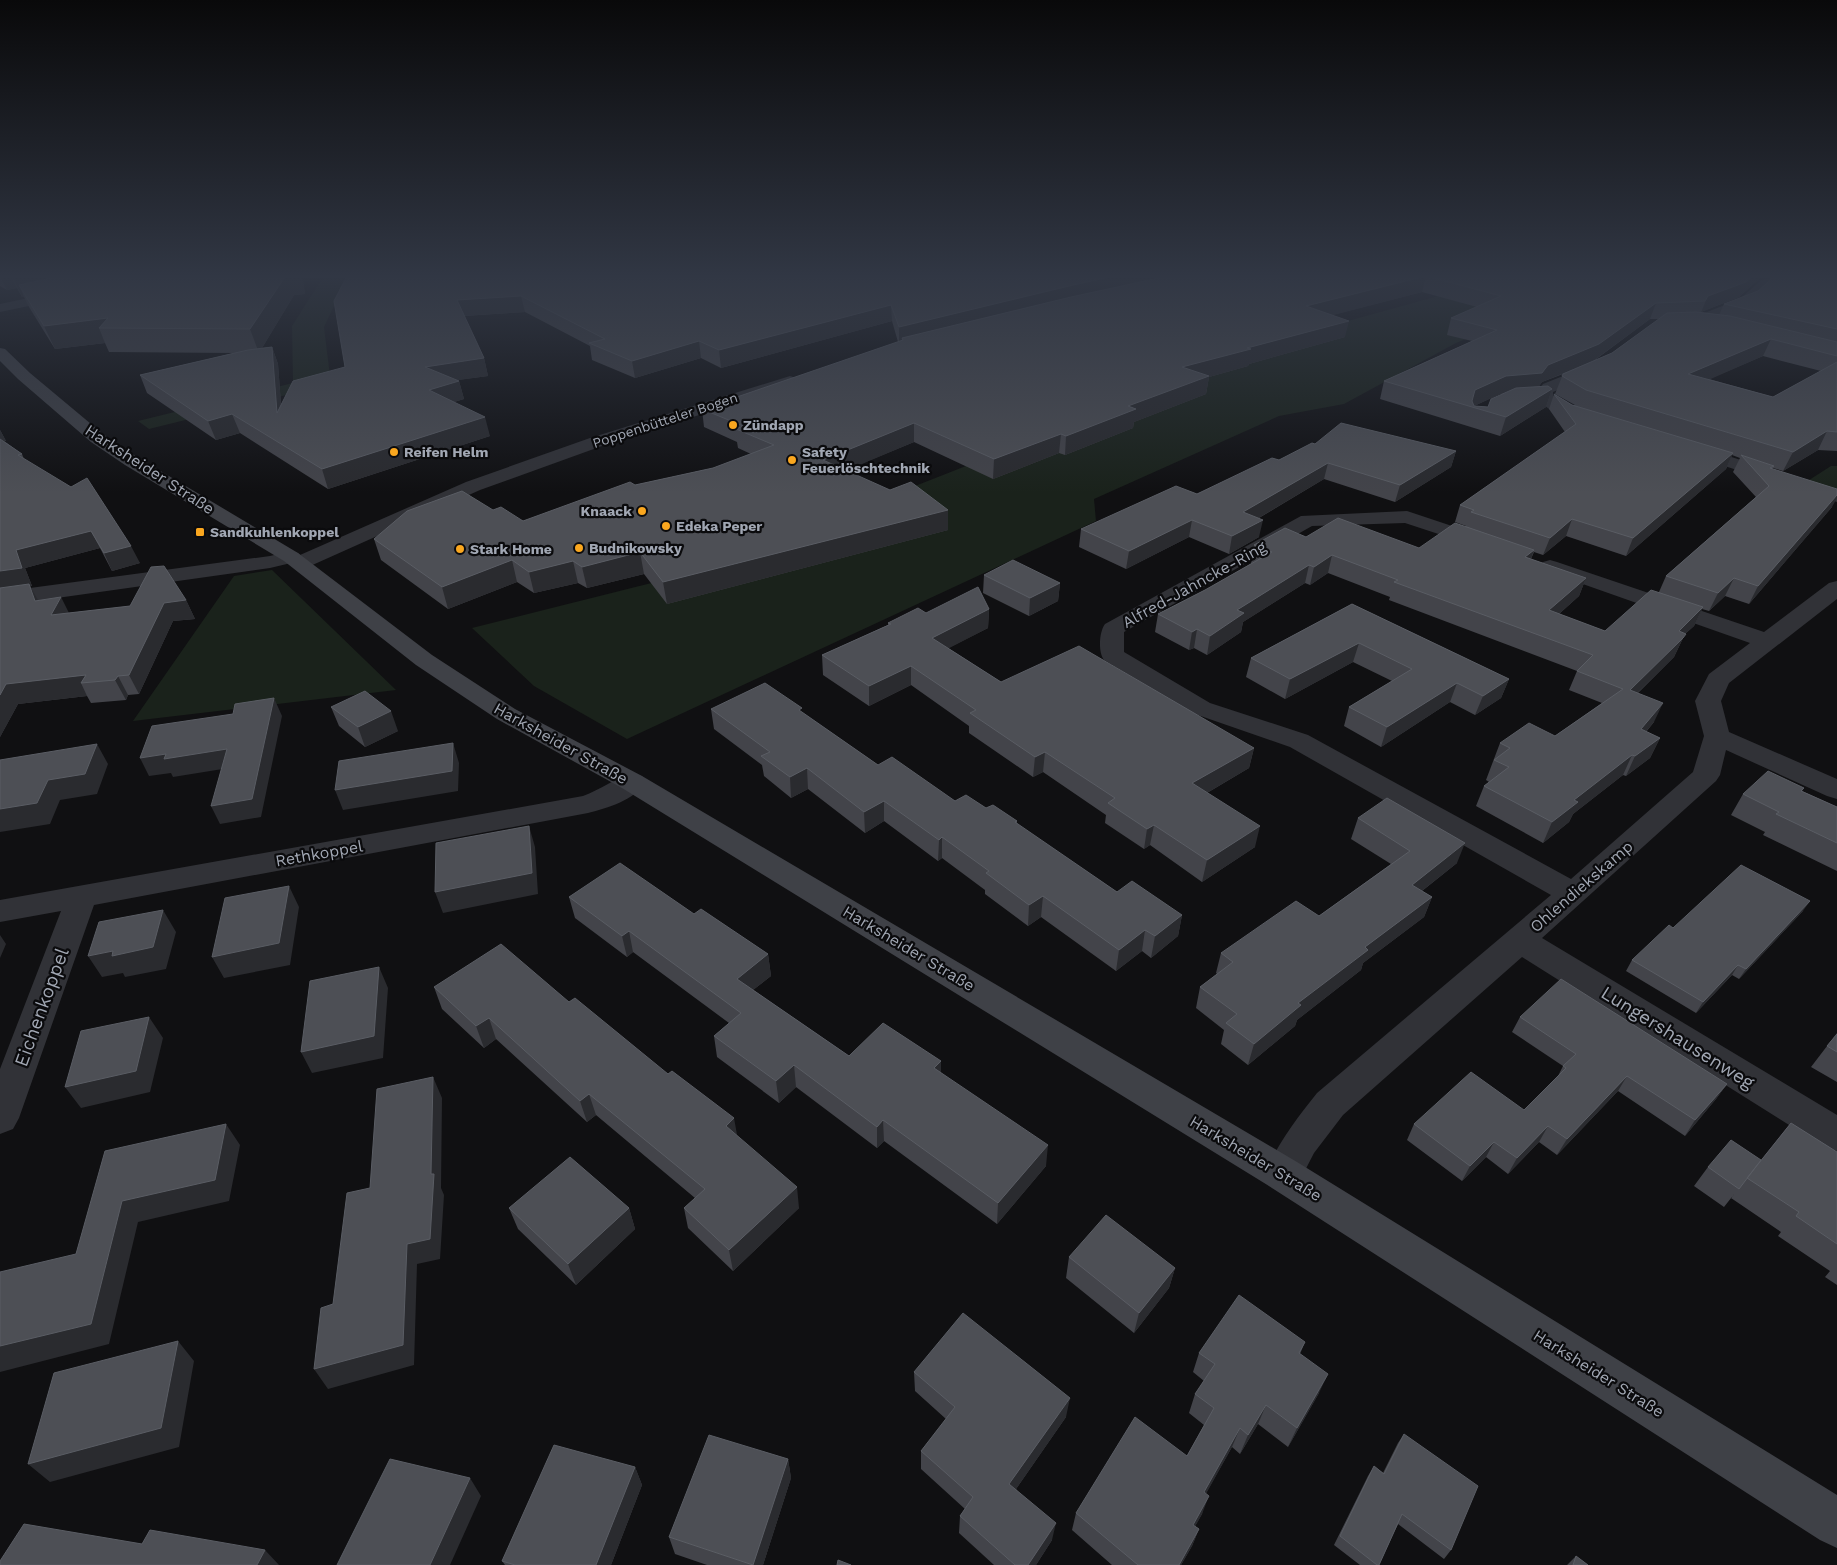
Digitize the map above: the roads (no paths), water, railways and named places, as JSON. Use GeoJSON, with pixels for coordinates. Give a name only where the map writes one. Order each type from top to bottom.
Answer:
{"type":"FeatureCollection","features":[{"type":"Feature","properties":{"kind":"main road","name":"Harksheider Straße"},"geometry":{"type":"LineString","coordinates":[[0,352],[24,376],[97,438],[291,557],[424,660],[506,714],[632,782],[1283,1174],[1837,1523]]}},
{"type":"Feature","properties":{"kind":"street"},"geometry":{"type":"LineString","coordinates":[[1545,397],[1548,387],[1599,366],[1606,361]]}},
{"type":"Feature","properties":{"kind":"street","name":"Poppenbütteler Bogen"},"geometry":{"type":"LineString","coordinates":[[291,557],[467,488],[606,439],[803,377]]}},
{"type":"Feature","properties":{"kind":"street"},"geometry":{"type":"LineString","coordinates":[[1526,398],[1545,397],[1561,408],[1602,422]]}},
{"type":"Feature","properties":{"kind":"street"},"geometry":{"type":"LineString","coordinates":[[1678,446],[1837,496]]}},
{"type":"Feature","properties":{"kind":"street","name":"Alfred-Jahncke-Ring"},"geometry":{"type":"LineString","coordinates":[[1505,550],[1407,517],[1308,520],[1113,629],[1112,655],[1201,708],[1299,741],[1573,894]]}},
{"type":"Feature","properties":{"kind":"street"},"geometry":{"type":"LineString","coordinates":[[0,599],[270,562],[291,557]]}},
{"type":"Feature","properties":{"kind":"street"},"geometry":{"type":"LineString","coordinates":[[1532,560],[1767,641]]}},
{"type":"Feature","properties":{"kind":"street"},"geometry":{"type":"LineString","coordinates":[[1837,588],[1718,678],[1708,701],[1717,736],[1837,790]]}},
{"type":"Feature","properties":{"kind":"street","name":"Ohlendiekskamp"},"geometry":{"type":"LineString","coordinates":[[1283,1174],[1301,1141],[1330,1104],[1573,894],[1706,775],[1717,736]]}},
{"type":"Feature","properties":{"kind":"street","name":"Rethkoppel"},"geometry":{"type":"LineString","coordinates":[[0,911],[588,804],[608,797],[632,782]]}},
{"type":"Feature","properties":{"kind":"street","name":"Eichenkoppel"},"geometry":{"type":"LineString","coordinates":[[0,1118],[82,896]]}},
{"type":"Feature","properties":{"kind":"street","name":"Lungershausenweg"},"geometry":{"type":"LineString","coordinates":[[1520,940],[1837,1135]]}},
{"type":"Feature","properties":{"kind":"place","name":"Zündapp"},"geometry":{"type":"Point","coordinates":[733,425]}},
{"type":"Feature","properties":{"kind":"place","name":"Reifen Helm"},"geometry":{"type":"Point","coordinates":[394,452]}},
{"type":"Feature","properties":{"kind":"place","name":"Safety Feuerlöschtechnik"},"geometry":{"type":"Point","coordinates":[792,460]}},
{"type":"Feature","properties":{"kind":"place","name":"Knaack"},"geometry":{"type":"Point","coordinates":[642,511]}},
{"type":"Feature","properties":{"kind":"place","name":"Edeka Peper"},"geometry":{"type":"Point","coordinates":[666,526]}},
{"type":"Feature","properties":{"kind":"place","name":"Sandkuhlenkoppel"},"geometry":{"type":"Point","coordinates":[200,532]}},
{"type":"Feature","properties":{"kind":"place","name":"Budnikowsky"},"geometry":{"type":"Point","coordinates":[579,548]}},
{"type":"Feature","properties":{"kind":"place","name":"Stark Home"},"geometry":{"type":"Point","coordinates":[460,549]}}]}
